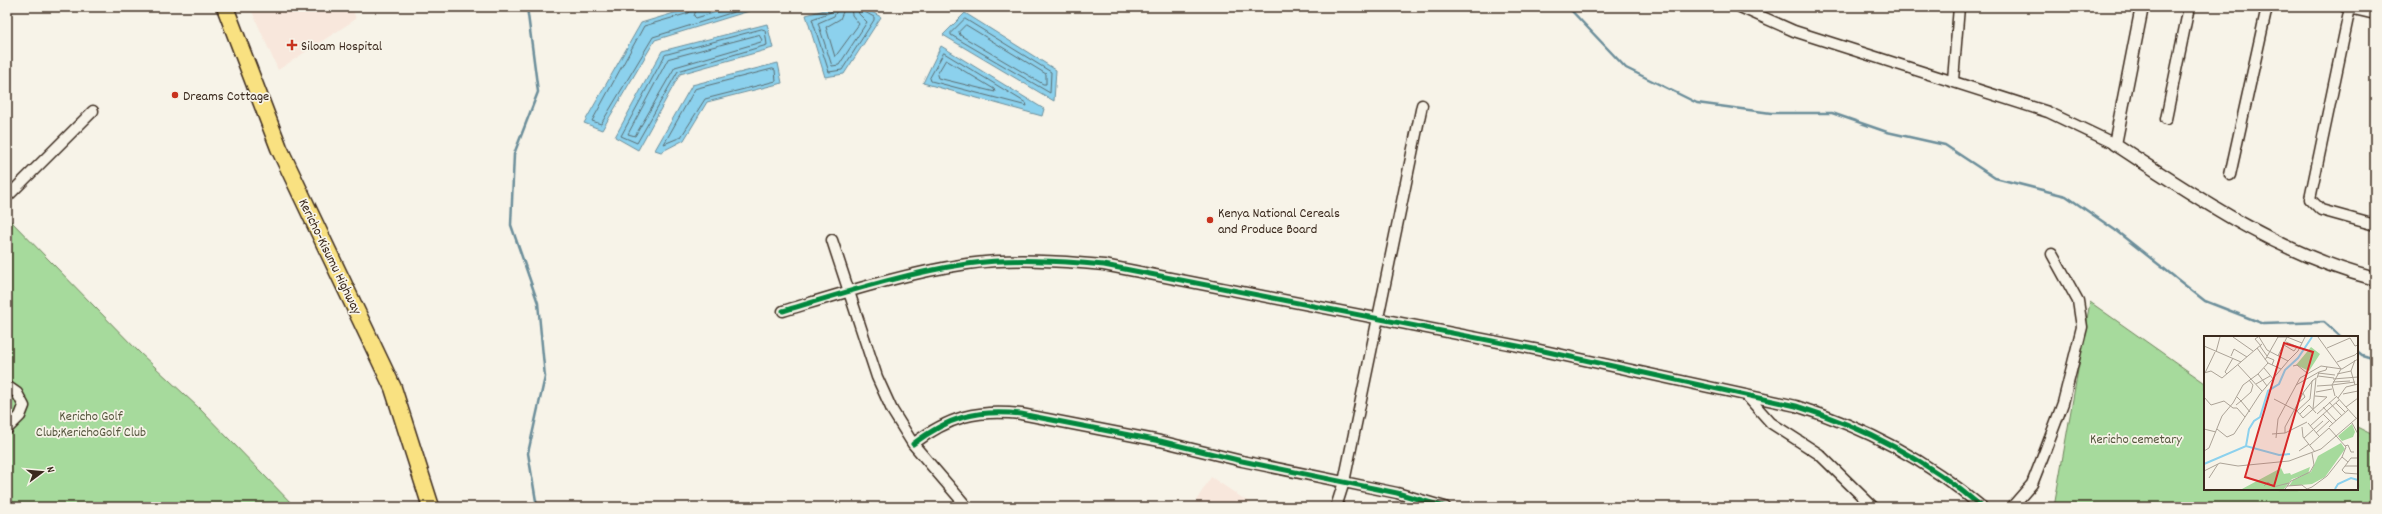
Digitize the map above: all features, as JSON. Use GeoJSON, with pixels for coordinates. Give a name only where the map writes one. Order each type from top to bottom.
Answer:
{"type":"FeatureCollection","features":[{"type":"Feature","properties":{"kind":"highway","name":"Kericho-Kisumu Highway"},"geometry":{"type":"LineString","coordinates":[[225,7],[280,148],[393,388],[432,507]]}},
{"type":"Feature","properties":{"kind":"street"},"geometry":{"type":"LineString","coordinates":[[1740,7],[1794,31],[1953,80],[2048,112],[2115,144],[2228,217],[2267,239],[2309,258],[2375,279]]}},
{"type":"Feature","properties":{"kind":"street"},"geometry":{"type":"LineString","coordinates":[[1953,80],[1959,7]]}},
{"type":"Feature","properties":{"kind":"street"},"geometry":{"type":"LineString","coordinates":[[2115,144],[2142,7]]}},
{"type":"Feature","properties":{"kind":"street"},"geometry":{"type":"LineString","coordinates":[[2166,119],[2188,7]]}},
{"type":"Feature","properties":{"kind":"street"},"geometry":{"type":"LineString","coordinates":[[2230,175],[2267,7]]}},
{"type":"Feature","properties":{"kind":"street"},"geometry":{"type":"LineString","coordinates":[[2375,14],[2347,8],[2310,199],[2321,210],[2375,225]]}},
{"type":"Feature","properties":{"kind":"street"},"geometry":{"type":"LineString","coordinates":[[1336,507],[1344,482],[1422,105]]}},
{"type":"Feature","properties":{"kind":"street"},"geometry":{"type":"LineString","coordinates":[[7,197],[93,111]]}},
{"type":"Feature","properties":{"kind":"street"},"geometry":{"type":"LineString","coordinates":[[832,240],[877,377],[892,410],[913,444],[967,507]]}},
{"type":"Feature","properties":{"kind":"street"},"geometry":{"type":"LineString","coordinates":[[2012,507],[2032,484],[2045,451],[2063,403],[2082,327],[2078,302],[2052,254]]}},
{"type":"Feature","properties":{"kind":"street"},"geometry":{"type":"LineString","coordinates":[[782,311],[848,291],[968,264],[1078,263],[1104,265],[1378,320],[1539,350],[1746,394],[1825,415],[1882,439],[1944,478],[1982,507]]}},
{"type":"Feature","properties":{"kind":"street"},"geometry":{"type":"LineString","coordinates":[[7,386],[17,393],[24,406],[20,416],[7,429]]}},
{"type":"Feature","properties":{"kind":"street"},"geometry":{"type":"LineString","coordinates":[[1746,394],[1771,423],[1819,454],[1873,507]]}},
{"type":"Feature","properties":{"kind":"street"},"geometry":{"type":"LineString","coordinates":[[913,444],[934,428],[947,422],[973,414],[1002,412],[1160,441],[1242,461],[1397,493],[1445,507]]}},
{"type":"Feature","properties":{"kind":"shaded area","name":"Siloam Hospital"},"geometry":{"type":"Polygon","coordinates":[[[250,7],[352,7],[356,19],[278,70],[250,7]]]}},
{"type":"Feature","properties":{"kind":"shaded area"},"geometry":{"type":"Polygon","coordinates":[[[1211,477],[1256,507],[1192,507],[1211,477]]]}},
{"type":"Feature","properties":{"kind":"green space","name":"Kericho Golf Club;KerichoGolf Club"},"geometry":{"type":"Polygon","coordinates":[[[7,217],[140,353],[199,408],[295,507],[7,507],[7,217]]]}},
{"type":"Feature","properties":{"kind":"green space","name":"Kericho cemetary"},"geometry":{"type":"Polygon","coordinates":[[[2090,302],[2204,382],[2204,490],[2358,490],[2358,428],[2375,436],[2375,507],[2054,507],[2090,302]]]}},
{"type":"Feature","properties":{"kind":"water"},"geometry":{"type":"Polygon","coordinates":[[[694,7],[762,7],[655,40],[602,130],[584,123],[641,23],[694,7]]]}},
{"type":"Feature","properties":{"kind":"water"},"geometry":{"type":"Polygon","coordinates":[[[836,7],[863,7],[881,17],[844,74],[825,77],[806,15],[836,7]]]}},
{"type":"Feature","properties":{"kind":"water"},"geometry":{"type":"Polygon","coordinates":[[[965,13],[1056,70],[1054,101],[943,35],[965,13]]]}},
{"type":"Feature","properties":{"kind":"water"},"geometry":{"type":"Polygon","coordinates":[[[767,24],[773,48],[680,74],[638,150],[615,137],[662,51],[767,24]]]}},
{"type":"Feature","properties":{"kind":"water"},"geometry":{"type":"Polygon","coordinates":[[[941,46],[1044,109],[1042,116],[923,83],[941,46]]]}},
{"type":"Feature","properties":{"kind":"water"},"geometry":{"type":"Polygon","coordinates":[[[778,63],[782,83],[707,102],[684,140],[661,152],[655,150],[692,85],[778,63]]]}},
{"type":"Feature","properties":{"kind":"waterway"},"geometry":{"type":"LineString","coordinates":[[527,7],[538,92],[514,154],[511,225],[538,303],[545,377],[528,453],[537,507]]}},
{"type":"Feature","properties":{"kind":"waterway"},"geometry":{"type":"LineString","coordinates":[[1568,7],[1626,68],[1697,103],[1771,113],[1832,113],[1887,132],[1945,145],[1995,178],[2066,196],[2115,230],[2205,301],[2264,324],[2324,322],[2340,336]]}},
{"type":"Feature","properties":{"kind":"waterway"},"geometry":{"type":"LineString","coordinates":[[2358,352],[2362,355],[2375,359]]}},
{"type":"Feature","properties":{"kind":"cycle path"},"geometry":{"type":"LineString","coordinates":[[783,311],[897,278],[967,264],[1001,261],[1035,261],[1104,265],[1539,350],[1796,406],[1846,424],[1894,447],[1939,474],[1982,507]]}},
{"type":"Feature","properties":{"kind":"cycle path"},"geometry":{"type":"LineString","coordinates":[[913,444],[939,427],[964,417],[990,413],[1021,414],[1160,441],[1242,461],[1397,493],[1445,507]]}},
{"type":"Feature","properties":{"kind":"place","name":"Siloam Hospital"},"geometry":{"type":"Point","coordinates":[292,45]}},
{"type":"Feature","properties":{"kind":"place","name":"Dreams Cottage"},"geometry":{"type":"Point","coordinates":[175,95]}},
{"type":"Feature","properties":{"kind":"place","name":"Kenya National Cereals and Produce Board"},"geometry":{"type":"Point","coordinates":[1210,220]}}]}
